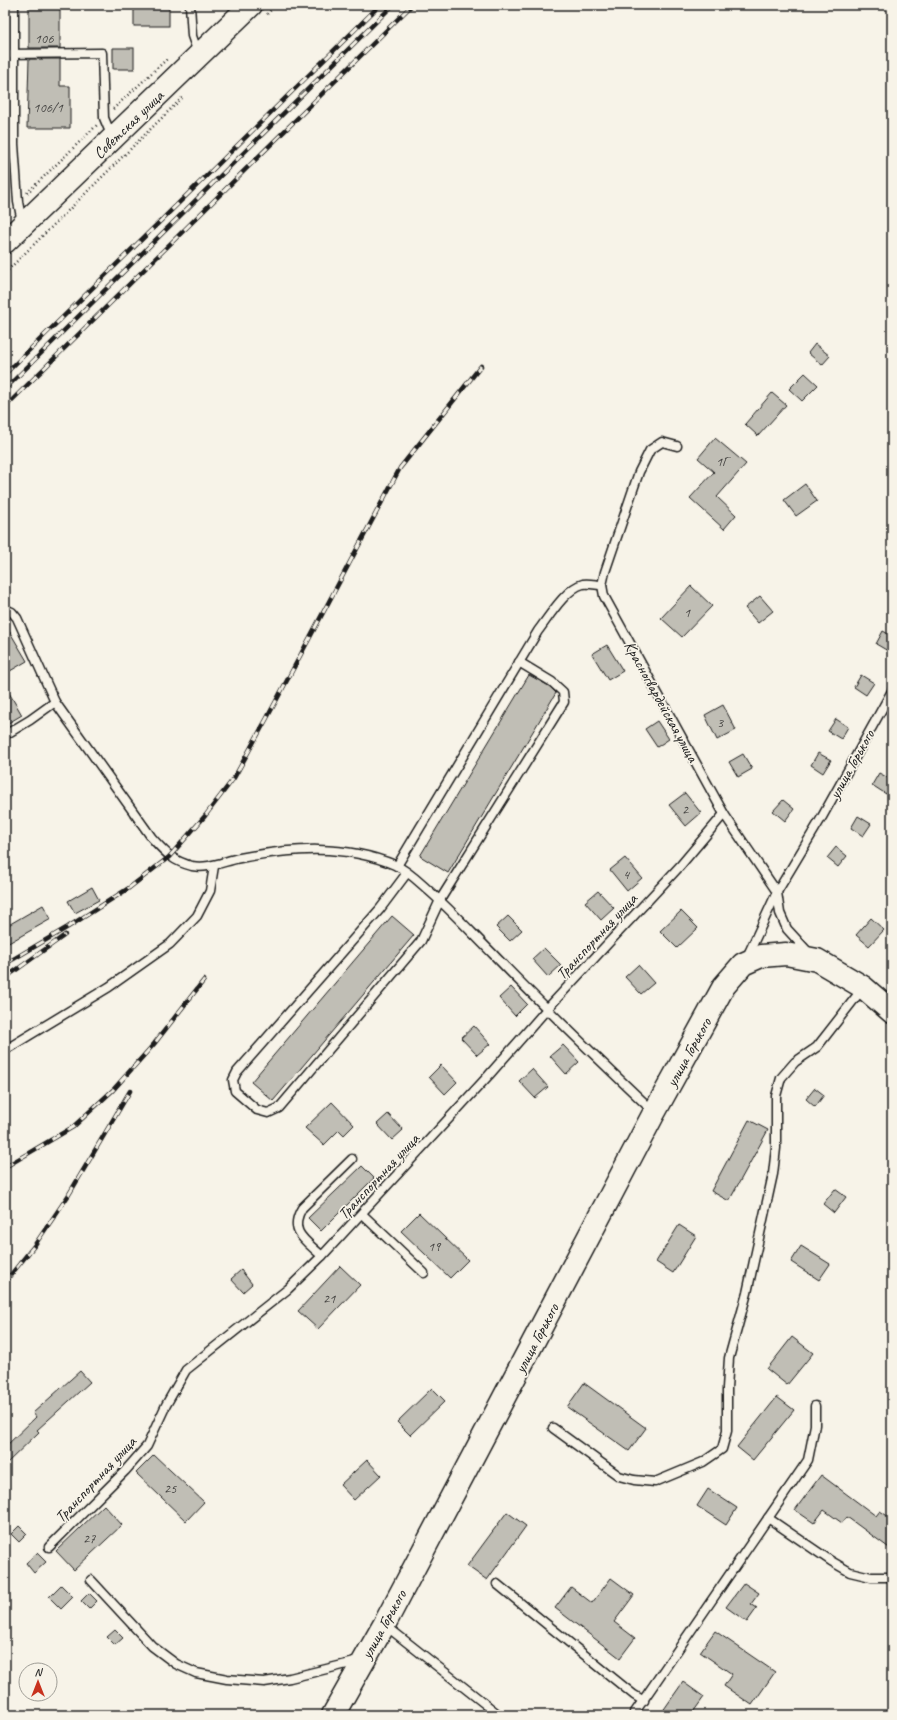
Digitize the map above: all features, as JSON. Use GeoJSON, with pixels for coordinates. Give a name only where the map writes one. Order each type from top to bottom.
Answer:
{"type":"FeatureCollection","features":[{"type":"Feature","properties":{"kind":"main road","name":"Советская улица"},"geometry":{"type":"LineString","coordinates":[[5,242],[199,55],[258,11]]}},
{"type":"Feature","properties":{"kind":"main road","name":"улица Горького"},"geometry":{"type":"LineString","coordinates":[[333,1715],[384,1625],[654,1113],[724,986],[743,964],[761,956],[786,954],[817,960],[863,987]]}},
{"type":"Feature","properties":{"kind":"main road"},"geometry":{"type":"LineString","coordinates":[[863,987],[892,1012]]}},
{"type":"Feature","properties":{"kind":"lane"},"geometry":{"type":"LineString","coordinates":[[14,5],[14,144],[18,202],[23,225]]}},
{"type":"Feature","properties":{"kind":"lane"},"geometry":{"type":"LineString","coordinates":[[190,5],[192,36],[199,55]]}},
{"type":"Feature","properties":{"kind":"lane"},"geometry":{"type":"LineString","coordinates":[[5,54],[102,53],[104,118],[113,139]]}},
{"type":"Feature","properties":{"kind":"lane"},"geometry":{"type":"LineString","coordinates":[[397,866],[538,631],[560,602],[572,590],[583,584],[602,585],[639,472],[650,450],[662,442],[677,446]]}},
{"type":"Feature","properties":{"kind":"lane","name":"Красногвардейская улица"},"geometry":{"type":"LineString","coordinates":[[602,585],[604,596],[724,814],[777,892],[780,913],[787,929],[817,960]]}},
{"type":"Feature","properties":{"kind":"lane"},"geometry":{"type":"LineString","coordinates":[[5,609],[12,612],[17,618],[55,702],[148,832],[169,857],[192,866],[214,866],[238,858],[282,851],[336,850],[359,853],[397,866],[440,900],[546,1009],[654,1113]]}},
{"type":"Feature","properties":{"kind":"lane"},"geometry":{"type":"LineString","coordinates":[[407,873],[380,909],[237,1072],[233,1080],[235,1090],[257,1110],[268,1113],[279,1108],[420,941],[440,900],[564,702],[563,692],[552,682],[519,662]]}},
{"type":"Feature","properties":{"kind":"lane","name":"улица Горького"},"geometry":{"type":"LineString","coordinates":[[743,964],[777,892],[822,817],[892,692]]}},
{"type":"Feature","properties":{"kind":"lane"},"geometry":{"type":"LineString","coordinates":[[5,735],[30,720],[55,702]]}},
{"type":"Feature","properties":{"kind":"lane","name":"Транспортная улица"},"geometry":{"type":"LineString","coordinates":[[49,1547],[125,1471],[147,1446],[166,1405],[186,1370],[288,1289],[322,1256],[489,1075],[546,1009],[680,866],[724,814]]}},
{"type":"Feature","properties":{"kind":"lane"},"geometry":{"type":"LineString","coordinates":[[5,1050],[110,987],[170,944],[197,916],[210,891],[214,866]]}},
{"type":"Feature","properties":{"kind":"lane"},"geometry":{"type":"LineString","coordinates":[[553,1428],[619,1476],[634,1480],[655,1482],[703,1462],[722,1448],[728,1431],[727,1388],[729,1358],[747,1293],[772,1174],[776,1148],[776,1096],[781,1078],[795,1062],[817,1047],[863,987]]}},
{"type":"Feature","properties":{"kind":"lane"},"geometry":{"type":"LineString","coordinates":[[322,1256],[299,1234],[296,1227],[298,1214],[302,1208],[352,1159]]}},
{"type":"Feature","properties":{"kind":"lane"},"geometry":{"type":"LineString","coordinates":[[362,1214],[424,1273]]}},
{"type":"Feature","properties":{"kind":"lane"},"geometry":{"type":"LineString","coordinates":[[633,1715],[808,1460],[815,1425],[816,1406]]}},
{"type":"Feature","properties":{"kind":"lane"},"geometry":{"type":"LineString","coordinates":[[768,1518],[831,1561],[850,1572],[871,1577],[890,1577]]}},
{"type":"Feature","properties":{"kind":"lane"},"geometry":{"type":"LineString","coordinates":[[91,1580],[152,1646],[176,1664],[196,1673],[227,1679],[264,1682],[290,1678],[364,1660]]}},
{"type":"Feature","properties":{"kind":"lane"},"geometry":{"type":"LineString","coordinates":[[497,1584],[628,1690],[644,1701]]}},
{"type":"Feature","properties":{"kind":"lane"},"geometry":{"type":"LineString","coordinates":[[384,1625],[499,1715]]}},
{"type":"Feature","properties":{"kind":"path"},"geometry":{"type":"LineString","coordinates":[[258,11],[276,5]]}},
{"type":"Feature","properties":{"kind":"path"},"geometry":{"type":"LineString","coordinates":[[5,273],[186,94]]}},
{"type":"Feature","properties":{"kind":"building"},"geometry":{"type":"Polygon","coordinates":[[[29,5],[60,5],[60,48],[29,48],[29,5]]]}},
{"type":"Feature","properties":{"kind":"building"},"geometry":{"type":"Polygon","coordinates":[[[134,5],[169,5],[169,26],[134,26],[134,5]]]}},
{"type":"Feature","properties":{"kind":"building"},"geometry":{"type":"Polygon","coordinates":[[[113,48],[134,48],[134,69],[113,69],[113,48]]]}},
{"type":"Feature","properties":{"kind":"building"},"geometry":{"type":"Polygon","coordinates":[[[29,59],[60,59],[60,86],[70,86],[70,128],[27,128],[29,59]]]}},
{"type":"Feature","properties":{"kind":"building"},"geometry":{"type":"Polygon","coordinates":[[[815,344],[830,356],[822,365],[808,353],[815,344]]]}},
{"type":"Feature","properties":{"kind":"building"},"geometry":{"type":"Polygon","coordinates":[[[805,373],[818,385],[802,401],[789,389],[805,373]]]}},
{"type":"Feature","properties":{"kind":"building"},"geometry":{"type":"Polygon","coordinates":[[[772,393],[786,405],[758,436],[745,424],[772,393]]]}},
{"type":"Feature","properties":{"kind":"building"},"geometry":{"type":"Polygon","coordinates":[[[715,438],[746,464],[717,497],[736,515],[724,529],[690,498],[714,472],[698,458],[715,438]]]}},
{"type":"Feature","properties":{"kind":"building"},"geometry":{"type":"Polygon","coordinates":[[[805,484],[817,501],[796,516],[784,500],[805,484]]]}},
{"type":"Feature","properties":{"kind":"building"},"geometry":{"type":"Polygon","coordinates":[[[691,586],[712,606],[682,637],[661,618],[691,586]]]}},
{"type":"Feature","properties":{"kind":"building"},"geometry":{"type":"Polygon","coordinates":[[[760,596],[773,611],[758,623],[745,608],[760,596]]]}},
{"type":"Feature","properties":{"kind":"building"},"geometry":{"type":"Polygon","coordinates":[[[5,624],[27,661],[5,674],[5,624]]]}},
{"type":"Feature","properties":{"kind":"building"},"geometry":{"type":"Polygon","coordinates":[[[883,631],[892,636],[892,645],[888,651],[876,644],[883,631]]]}},
{"type":"Feature","properties":{"kind":"building"},"geometry":{"type":"Polygon","coordinates":[[[607,645],[623,671],[608,680],[592,654],[607,645]]]}},
{"type":"Feature","properties":{"kind":"building"},"geometry":{"type":"Polygon","coordinates":[[[529,675],[549,686],[556,693],[448,873],[420,856],[529,675]]]}},
{"type":"Feature","properties":{"kind":"building"},"geometry":{"type":"Polygon","coordinates":[[[861,675],[874,683],[866,695],[854,687],[861,675]]]}},
{"type":"Feature","properties":{"kind":"building"},"geometry":{"type":"Polygon","coordinates":[[[5,686],[22,715],[5,725],[5,686]]]}},
{"type":"Feature","properties":{"kind":"building"},"geometry":{"type":"Polygon","coordinates":[[[723,705],[736,730],[717,740],[705,715],[723,705]]]}},
{"type":"Feature","properties":{"kind":"building"},"geometry":{"type":"Polygon","coordinates":[[[836,719],[848,727],[841,739],[828,731],[836,719]]]}},
{"type":"Feature","properties":{"kind":"building"},"geometry":{"type":"Polygon","coordinates":[[[657,721],[669,739],[657,747],[645,729],[657,721]]]}},
{"type":"Feature","properties":{"kind":"building"},"geometry":{"type":"Polygon","coordinates":[[[818,753],[831,760],[823,773],[811,765],[818,753]]]}},
{"type":"Feature","properties":{"kind":"building"},"geometry":{"type":"Polygon","coordinates":[[[743,754],[752,769],[738,777],[729,762],[743,754]]]}},
{"type":"Feature","properties":{"kind":"building"},"geometry":{"type":"Polygon","coordinates":[[[879,773],[892,780],[892,784],[886,794],[872,785],[879,773]]]}},
{"type":"Feature","properties":{"kind":"building"},"geometry":{"type":"Polygon","coordinates":[[[685,793],[701,813],[686,826],[669,805],[685,793]]]}},
{"type":"Feature","properties":{"kind":"building"},"geometry":{"type":"Polygon","coordinates":[[[783,800],[794,809],[785,821],[773,811],[783,800]]]}},
{"type":"Feature","properties":{"kind":"building"},"geometry":{"type":"Polygon","coordinates":[[[858,816],[871,824],[863,836],[851,828],[858,816]]]}},
{"type":"Feature","properties":{"kind":"building"},"geometry":{"type":"Polygon","coordinates":[[[836,847],[847,856],[838,867],[827,858],[836,847]]]}},
{"type":"Feature","properties":{"kind":"building"},"geometry":{"type":"Polygon","coordinates":[[[625,858],[642,878],[627,891],[610,870],[625,858]]]}},
{"type":"Feature","properties":{"kind":"building"},"geometry":{"type":"Polygon","coordinates":[[[92,887],[99,900],[75,913],[68,901],[92,887]]]}},
{"type":"Feature","properties":{"kind":"building"},"geometry":{"type":"Polygon","coordinates":[[[598,891],[614,908],[601,920],[585,902],[598,891]]]}},
{"type":"Feature","properties":{"kind":"building"},"geometry":{"type":"Polygon","coordinates":[[[43,905],[51,919],[5,945],[5,927],[43,905]]]}},
{"type":"Feature","properties":{"kind":"building"},"geometry":{"type":"Polygon","coordinates":[[[681,911],[698,928],[677,948],[660,931],[681,911]]]}},
{"type":"Feature","properties":{"kind":"building"},"geometry":{"type":"Polygon","coordinates":[[[392,916],[414,935],[273,1101],[251,1082],[392,916]]]}},
{"type":"Feature","properties":{"kind":"building"},"geometry":{"type":"Polygon","coordinates":[[[508,916],[522,930],[510,941],[496,927],[508,916]]]}},
{"type":"Feature","properties":{"kind":"building"},"geometry":{"type":"Polygon","coordinates":[[[871,918],[884,930],[869,946],[856,935],[871,918]]]}},
{"type":"Feature","properties":{"kind":"building"},"geometry":{"type":"Polygon","coordinates":[[[544,948],[561,965],[548,977],[532,959],[544,948]]]}},
{"type":"Feature","properties":{"kind":"building"},"geometry":{"type":"Polygon","coordinates":[[[638,965],[654,983],[641,994],[625,977],[638,965]]]}},
{"type":"Feature","properties":{"kind":"building"},"geometry":{"type":"Polygon","coordinates":[[[511,987],[527,1004],[515,1016],[499,998],[511,987]]]}},
{"type":"Feature","properties":{"kind":"building"},"geometry":{"type":"Polygon","coordinates":[[[474,1026],[490,1044],[477,1055],[461,1038],[474,1026]]]}},
{"type":"Feature","properties":{"kind":"building"},"geometry":{"type":"Polygon","coordinates":[[[563,1045],[579,1062],[566,1074],[550,1056],[563,1045]]]}},
{"type":"Feature","properties":{"kind":"building"},"geometry":{"type":"Polygon","coordinates":[[[441,1065],[457,1082],[445,1094],[429,1077],[441,1065]]]}},
{"type":"Feature","properties":{"kind":"building"},"geometry":{"type":"Polygon","coordinates":[[[532,1069],[548,1087],[535,1098],[519,1081],[532,1069]]]}},
{"type":"Feature","properties":{"kind":"building"},"geometry":{"type":"Polygon","coordinates":[[[815,1088],[824,1095],[815,1107],[806,1099],[815,1088]]]}},
{"type":"Feature","properties":{"kind":"building"},"geometry":{"type":"Polygon","coordinates":[[[332,1102],[354,1125],[344,1135],[339,1130],[324,1145],[305,1128],[332,1102]]]}},
{"type":"Feature","properties":{"kind":"building"},"geometry":{"type":"Polygon","coordinates":[[[388,1114],[403,1130],[392,1140],[377,1124],[388,1114]]]}},
{"type":"Feature","properties":{"kind":"building"},"geometry":{"type":"Polygon","coordinates":[[[749,1120],[768,1130],[729,1201],[711,1191],[749,1120]]]}},
{"type":"Feature","properties":{"kind":"building"},"geometry":{"type":"Polygon","coordinates":[[[362,1166],[374,1178],[321,1231],[308,1218],[362,1166]]]}},
{"type":"Feature","properties":{"kind":"building"},"geometry":{"type":"Polygon","coordinates":[[[835,1189],[846,1197],[834,1213],[823,1204],[835,1189]]]}},
{"type":"Feature","properties":{"kind":"building"},"geometry":{"type":"Polygon","coordinates":[[[419,1213],[468,1260],[450,1278],[401,1231],[419,1213]]]}},
{"type":"Feature","properties":{"kind":"building"},"geometry":{"type":"Polygon","coordinates":[[[679,1225],[696,1236],[673,1273],[656,1262],[679,1225]]]}},
{"type":"Feature","properties":{"kind":"building"},"geometry":{"type":"Polygon","coordinates":[[[801,1246],[830,1264],[819,1280],[791,1262],[801,1246]]]}},
{"type":"Feature","properties":{"kind":"building"},"geometry":{"type":"Polygon","coordinates":[[[340,1266],[360,1285],[318,1329],[298,1311],[340,1266]]]}},
{"type":"Feature","properties":{"kind":"building"},"geometry":{"type":"Polygon","coordinates":[[[241,1270],[252,1284],[243,1292],[231,1279],[241,1270]]]}},
{"type":"Feature","properties":{"kind":"building"},"geometry":{"type":"Polygon","coordinates":[[[792,1337],[813,1353],[787,1385],[767,1369],[792,1337]]]}},
{"type":"Feature","properties":{"kind":"building"},"geometry":{"type":"Polygon","coordinates":[[[80,1371],[90,1382],[37,1430],[39,1432],[5,1465],[5,1447],[36,1417],[33,1413],[80,1371]]]}},
{"type":"Feature","properties":{"kind":"building"},"geometry":{"type":"Polygon","coordinates":[[[584,1383],[646,1428],[629,1451],[567,1407],[584,1383]]]}},
{"type":"Feature","properties":{"kind":"building"},"geometry":{"type":"Polygon","coordinates":[[[432,1388],[445,1401],[410,1435],[397,1422],[432,1388]]]}},
{"type":"Feature","properties":{"kind":"building"},"geometry":{"type":"Polygon","coordinates":[[[777,1397],[794,1410],[753,1460],[737,1447],[777,1397]]]}},
{"type":"Feature","properties":{"kind":"building"},"geometry":{"type":"Polygon","coordinates":[[[154,1455],[204,1502],[186,1521],[136,1473],[154,1455]]]}},
{"type":"Feature","properties":{"kind":"building"},"geometry":{"type":"Polygon","coordinates":[[[367,1460],[381,1475],[354,1500],[340,1485],[367,1460]]]}},
{"type":"Feature","properties":{"kind":"building"},"geometry":{"type":"Polygon","coordinates":[[[821,1475],[876,1516],[880,1511],[892,1519],[892,1550],[847,1517],[842,1523],[824,1510],[814,1523],[795,1510],[821,1475]]]}},
{"type":"Feature","properties":{"kind":"building"},"geometry":{"type":"Polygon","coordinates":[[[708,1489],[737,1508],[726,1525],[697,1506],[708,1489]]]}},
{"type":"Feature","properties":{"kind":"building"},"geometry":{"type":"Polygon","coordinates":[[[104,1505],[122,1525],[74,1570],[56,1551],[104,1505]]]}},
{"type":"Feature","properties":{"kind":"building"},"geometry":{"type":"Polygon","coordinates":[[[507,1512],[526,1526],[487,1580],[467,1566],[507,1512]]]}},
{"type":"Feature","properties":{"kind":"building"},"geometry":{"type":"Polygon","coordinates":[[[19,1526],[27,1534],[19,1542],[11,1534],[19,1526]]]}},
{"type":"Feature","properties":{"kind":"building"},"geometry":{"type":"Polygon","coordinates":[[[37,1553],[46,1562],[34,1573],[26,1563],[37,1553]]]}},
{"type":"Feature","properties":{"kind":"building"},"geometry":{"type":"Polygon","coordinates":[[[611,1578],[634,1595],[614,1622],[635,1638],[620,1658],[555,1608],[571,1587],[592,1603],[611,1578]]]}},
{"type":"Feature","properties":{"kind":"building"},"geometry":{"type":"Polygon","coordinates":[[[744,1583],[759,1593],[751,1604],[757,1608],[747,1622],[726,1607],[744,1583]]]}},
{"type":"Feature","properties":{"kind":"building"},"geometry":{"type":"Polygon","coordinates":[[[61,1585],[73,1597],[61,1609],[49,1597],[61,1585]]]}},
{"type":"Feature","properties":{"kind":"building"},"geometry":{"type":"Polygon","coordinates":[[[89,1593],[97,1601],[89,1609],[81,1601],[89,1593]]]}},
{"type":"Feature","properties":{"kind":"building"},"geometry":{"type":"Polygon","coordinates":[[[115,1630],[123,1638],[115,1645],[107,1637],[115,1630]]]}},
{"type":"Feature","properties":{"kind":"building"},"geometry":{"type":"Polygon","coordinates":[[[715,1631],[775,1672],[752,1705],[724,1686],[732,1674],[700,1652],[715,1631]]]}},
{"type":"Feature","properties":{"kind":"building"},"geometry":{"type":"Polygon","coordinates":[[[683,1682],[704,1697],[691,1715],[660,1715],[683,1682]]]}},
{"type":"Feature","properties":{"kind":"railway"},"geometry":{"type":"LineString","coordinates":[[5,374],[380,5]]}},
{"type":"Feature","properties":{"kind":"railway"},"geometry":{"type":"LineString","coordinates":[[5,389],[393,5]]}},
{"type":"Feature","properties":{"kind":"railway"},"geometry":{"type":"LineString","coordinates":[[5,407],[412,5]]}},
{"type":"Feature","properties":{"kind":"railway"},"geometry":{"type":"LineString","coordinates":[[5,964],[68,927],[129,888],[169,857],[205,816],[234,778],[400,468],[481,366]]}},
{"type":"Feature","properties":{"kind":"railway"},"geometry":{"type":"LineString","coordinates":[[5,978],[65,935]]}},
{"type":"Feature","properties":{"kind":"railway"},"geometry":{"type":"LineString","coordinates":[[5,1167],[73,1127],[113,1090],[154,1044],[204,980]]}},
{"type":"Feature","properties":{"kind":"railway"},"geometry":{"type":"LineString","coordinates":[[5,1282],[34,1246],[68,1196],[130,1091]]}}]}
